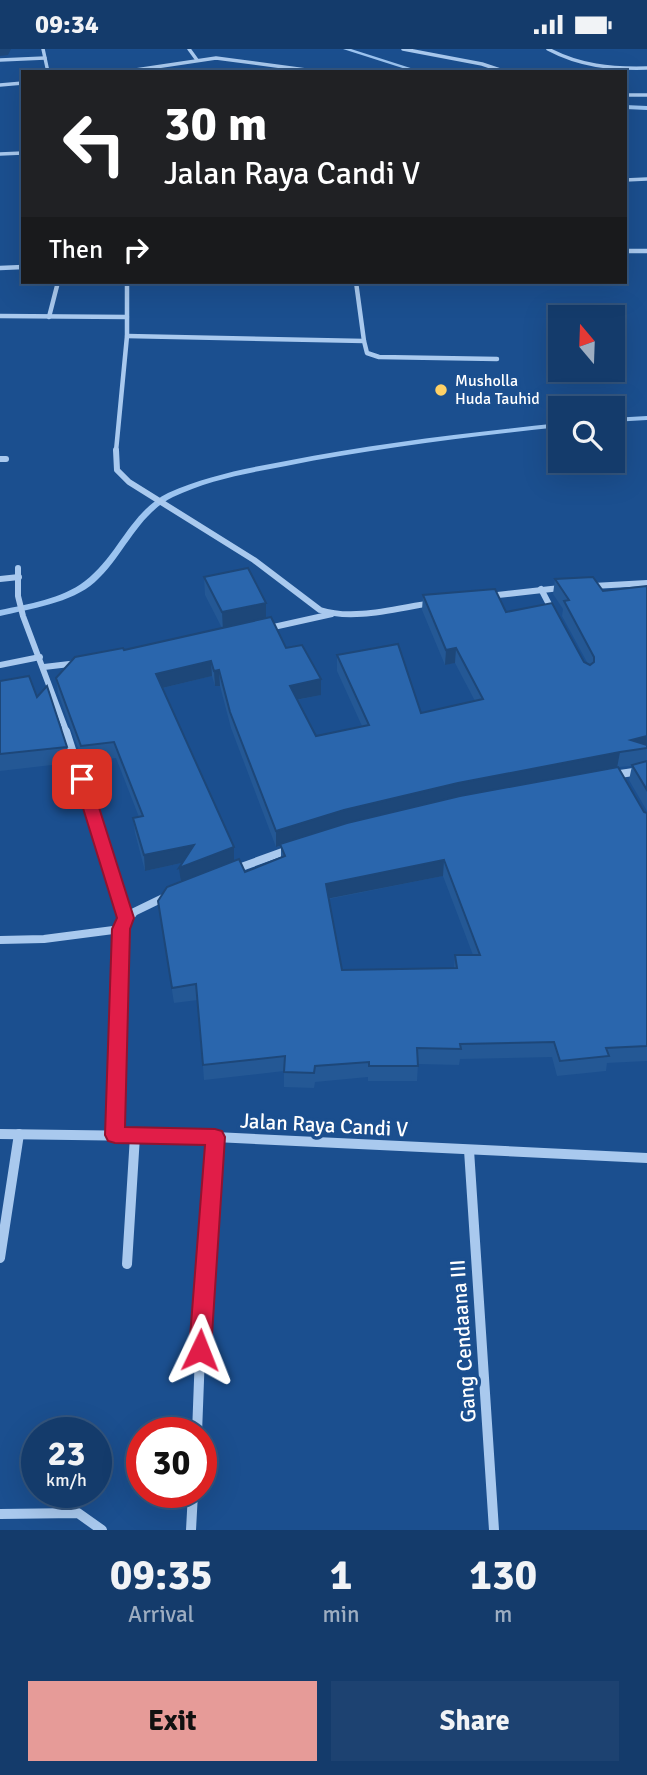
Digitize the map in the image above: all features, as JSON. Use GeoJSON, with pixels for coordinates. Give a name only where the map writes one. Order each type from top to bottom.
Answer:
{"type":"FeatureCollection","features":[{"type":"Feature","properties":{"kind":"street"},"geometry":{"type":"LineString","coordinates":[[43,49],[48,70]]}},
{"type":"Feature","properties":{"kind":"street"},"geometry":{"type":"LineString","coordinates":[[189,49],[197,60]]}},
{"type":"Feature","properties":{"kind":"street"},"geometry":{"type":"LineString","coordinates":[[403,49],[497,70]]}},
{"type":"Feature","properties":{"kind":"street"},"geometry":{"type":"LineString","coordinates":[[548,49],[579,65],[647,68]]}},
{"type":"Feature","properties":{"kind":"street"},"geometry":{"type":"LineString","coordinates":[[0,60],[45,58]]}},
{"type":"Feature","properties":{"kind":"street"},"geometry":{"type":"LineString","coordinates":[[134,70],[197,60],[239,59],[308,70]]}},
{"type":"Feature","properties":{"kind":"street"},"geometry":{"type":"LineString","coordinates":[[0,85],[21,83]]}},
{"type":"Feature","properties":{"kind":"street"},"geometry":{"type":"LineString","coordinates":[[627,95],[647,95]]}},
{"type":"Feature","properties":{"kind":"street"},"geometry":{"type":"LineString","coordinates":[[0,154],[21,153]]}},
{"type":"Feature","properties":{"kind":"street"},"geometry":{"type":"LineString","coordinates":[[627,180],[647,179]]}},
{"type":"Feature","properties":{"kind":"street"},"geometry":{"type":"LineString","coordinates":[[627,251],[647,251]]}},
{"type":"Feature","properties":{"kind":"street"},"geometry":{"type":"LineString","coordinates":[[0,268],[21,267]]}},
{"type":"Feature","properties":{"kind":"street"},"geometry":{"type":"LineString","coordinates":[[49,317],[57,284]]}},
{"type":"Feature","properties":{"kind":"street"},"geometry":{"type":"LineString","coordinates":[[127,284],[127,336],[115,440],[117,470],[146,493],[254,560],[320,610],[333,614]]}},
{"type":"Feature","properties":{"kind":"street"},"geometry":{"type":"LineString","coordinates":[[356,284],[367,353],[379,357],[497,359]]}},
{"type":"Feature","properties":{"kind":"street"},"geometry":{"type":"LineString","coordinates":[[0,316],[127,317]]}},
{"type":"Feature","properties":{"kind":"street"},"geometry":{"type":"LineString","coordinates":[[127,336],[364,341]]}},
{"type":"Feature","properties":{"kind":"street"},"geometry":{"type":"LineString","coordinates":[[19,568],[18,596],[23,616],[44,667],[126,918]]}},
{"type":"Feature","properties":{"kind":"street"},"geometry":{"type":"LineString","coordinates":[[0,579],[19,577]]}},
{"type":"Feature","properties":{"kind":"street"},"geometry":{"type":"LineString","coordinates":[[581,587],[647,583]]}},
{"type":"Feature","properties":{"kind":"street"},"geometry":{"type":"LineString","coordinates":[[486,596],[568,588]]}},
{"type":"Feature","properties":{"kind":"street"},"geometry":{"type":"LineString","coordinates":[[541,589],[559,622]]}},
{"type":"Feature","properties":{"kind":"street"},"geometry":{"type":"LineString","coordinates":[[262,630],[333,614],[444,601]]}},
{"type":"Feature","properties":{"kind":"street"},"geometry":{"type":"LineString","coordinates":[[0,666],[40,657]]}},
{"type":"Feature","properties":{"kind":"street"},"geometry":{"type":"LineString","coordinates":[[44,667],[91,662]]}},
{"type":"Feature","properties":{"kind":"street"},"geometry":{"type":"LineString","coordinates":[[604,776],[647,770]]}},
{"type":"Feature","properties":{"kind":"street"},"geometry":{"type":"LineString","coordinates":[[618,774],[624,784]]}},
{"type":"Feature","properties":{"kind":"street"},"geometry":{"type":"LineString","coordinates":[[223,873],[296,847]]}},
{"type":"Feature","properties":{"kind":"street"},"geometry":{"type":"LineString","coordinates":[[115,1135],[121,929],[126,918],[141,906],[176,892]]}},
{"type":"Feature","properties":{"kind":"street"},"geometry":{"type":"LineString","coordinates":[[0,940],[44,939],[121,929]]}},
{"type":"Feature","properties":{"kind":"street","name":"Jalan Raya Candi V"},"geometry":{"type":"LineString","coordinates":[[0,1133],[215,1137],[647,1158]]}},
{"type":"Feature","properties":{"kind":"street"},"geometry":{"type":"LineString","coordinates":[[0,1258],[19,1134]]}},
{"type":"Feature","properties":{"kind":"street"},"geometry":{"type":"LineString","coordinates":[[127,1264],[135,1136]]}},
{"type":"Feature","properties":{"kind":"street"},"geometry":{"type":"LineString","coordinates":[[198,1417],[202,1301],[215,1137]]}},
{"type":"Feature","properties":{"kind":"street","name":"Gang Cendaana III"},"geometry":{"type":"LineString","coordinates":[[469,1150],[494,1530]]}},
{"type":"Feature","properties":{"kind":"street"},"geometry":{"type":"LineString","coordinates":[[191,1530],[192,1508]]}},
{"type":"Feature","properties":{"kind":"street"},"geometry":{"type":"LineString","coordinates":[[0,1514],[78,1513],[97,1528]]}},
{"type":"Feature","properties":{"kind":"building"},"geometry":{"type":"Polygon","coordinates":[[[248,568],[266,603],[222,612],[204,577],[248,568]]]}},
{"type":"Feature","properties":{"kind":"building"},"geometry":{"type":"Polygon","coordinates":[[[593,577],[603,591],[647,586],[647,736],[631,740],[647,745],[647,748],[458,783],[344,810],[276,831],[230,712],[219,670],[214,671],[211,661],[156,674],[234,847],[179,868],[194,845],[144,855],[133,818],[143,816],[114,742],[81,746],[56,678],[75,657],[123,648],[124,650],[271,617],[286,648],[302,645],[321,679],[290,686],[316,736],[369,725],[337,655],[398,644],[421,713],[483,699],[456,648],[446,650],[423,595],[495,589],[506,612],[552,603],[584,662],[590,665],[594,662],[594,657],[564,601],[569,600],[555,579],[593,577]]]}},
{"type":"Feature","properties":{"kind":"building"},"geometry":{"type":"Polygon","coordinates":[[[29,676],[37,697],[47,686],[67,747],[0,754],[0,681],[29,676]]]}},
{"type":"Feature","properties":{"kind":"building"},"geometry":{"type":"Polygon","coordinates":[[[647,761],[647,790],[632,765],[647,761]]]}},
{"type":"Feature","properties":{"kind":"building"},"geometry":{"type":"Polygon","coordinates":[[[618,767],[647,813],[647,1046],[606,1048],[609,1056],[560,1061],[554,1042],[460,1044],[461,1049],[417,1048],[418,1066],[369,1066],[369,1062],[315,1066],[314,1073],[284,1072],[285,1056],[203,1065],[196,984],[172,988],[158,901],[167,887],[239,859],[245,872],[285,856],[280,844],[347,823],[460,796],[618,767]],[[444,860],[326,884],[342,970],[457,968],[455,955],[480,955],[444,860]]]}},
{"type":"Feature","properties":{"kind":"waterway"},"geometry":{"type":"LineString","coordinates":[[346,49],[414,70]]}},
{"type":"Feature","properties":{"kind":"waterway"},"geometry":{"type":"LineString","coordinates":[[627,107],[647,108]]}},
{"type":"Feature","properties":{"kind":"waterway"},"geometry":{"type":"LineString","coordinates":[[625,419],[647,418]]}},
{"type":"Feature","properties":{"kind":"waterway"},"geometry":{"type":"LineString","coordinates":[[0,613],[47,601],[90,582],[148,510],[173,494],[205,482],[307,459],[548,426]]}},
{"type":"Feature","properties":{"kind":"place","name":"Musholla Huda Tauhid"},"geometry":{"type":"Point","coordinates":[441,390]}},
{"type":"Feature","properties":{"kind":"route"},"geometry":{"type":"LineString","coordinates":[[82,779],[126,918],[121,929],[119,966],[115,1135],[215,1137],[200,1350]]}}]}
